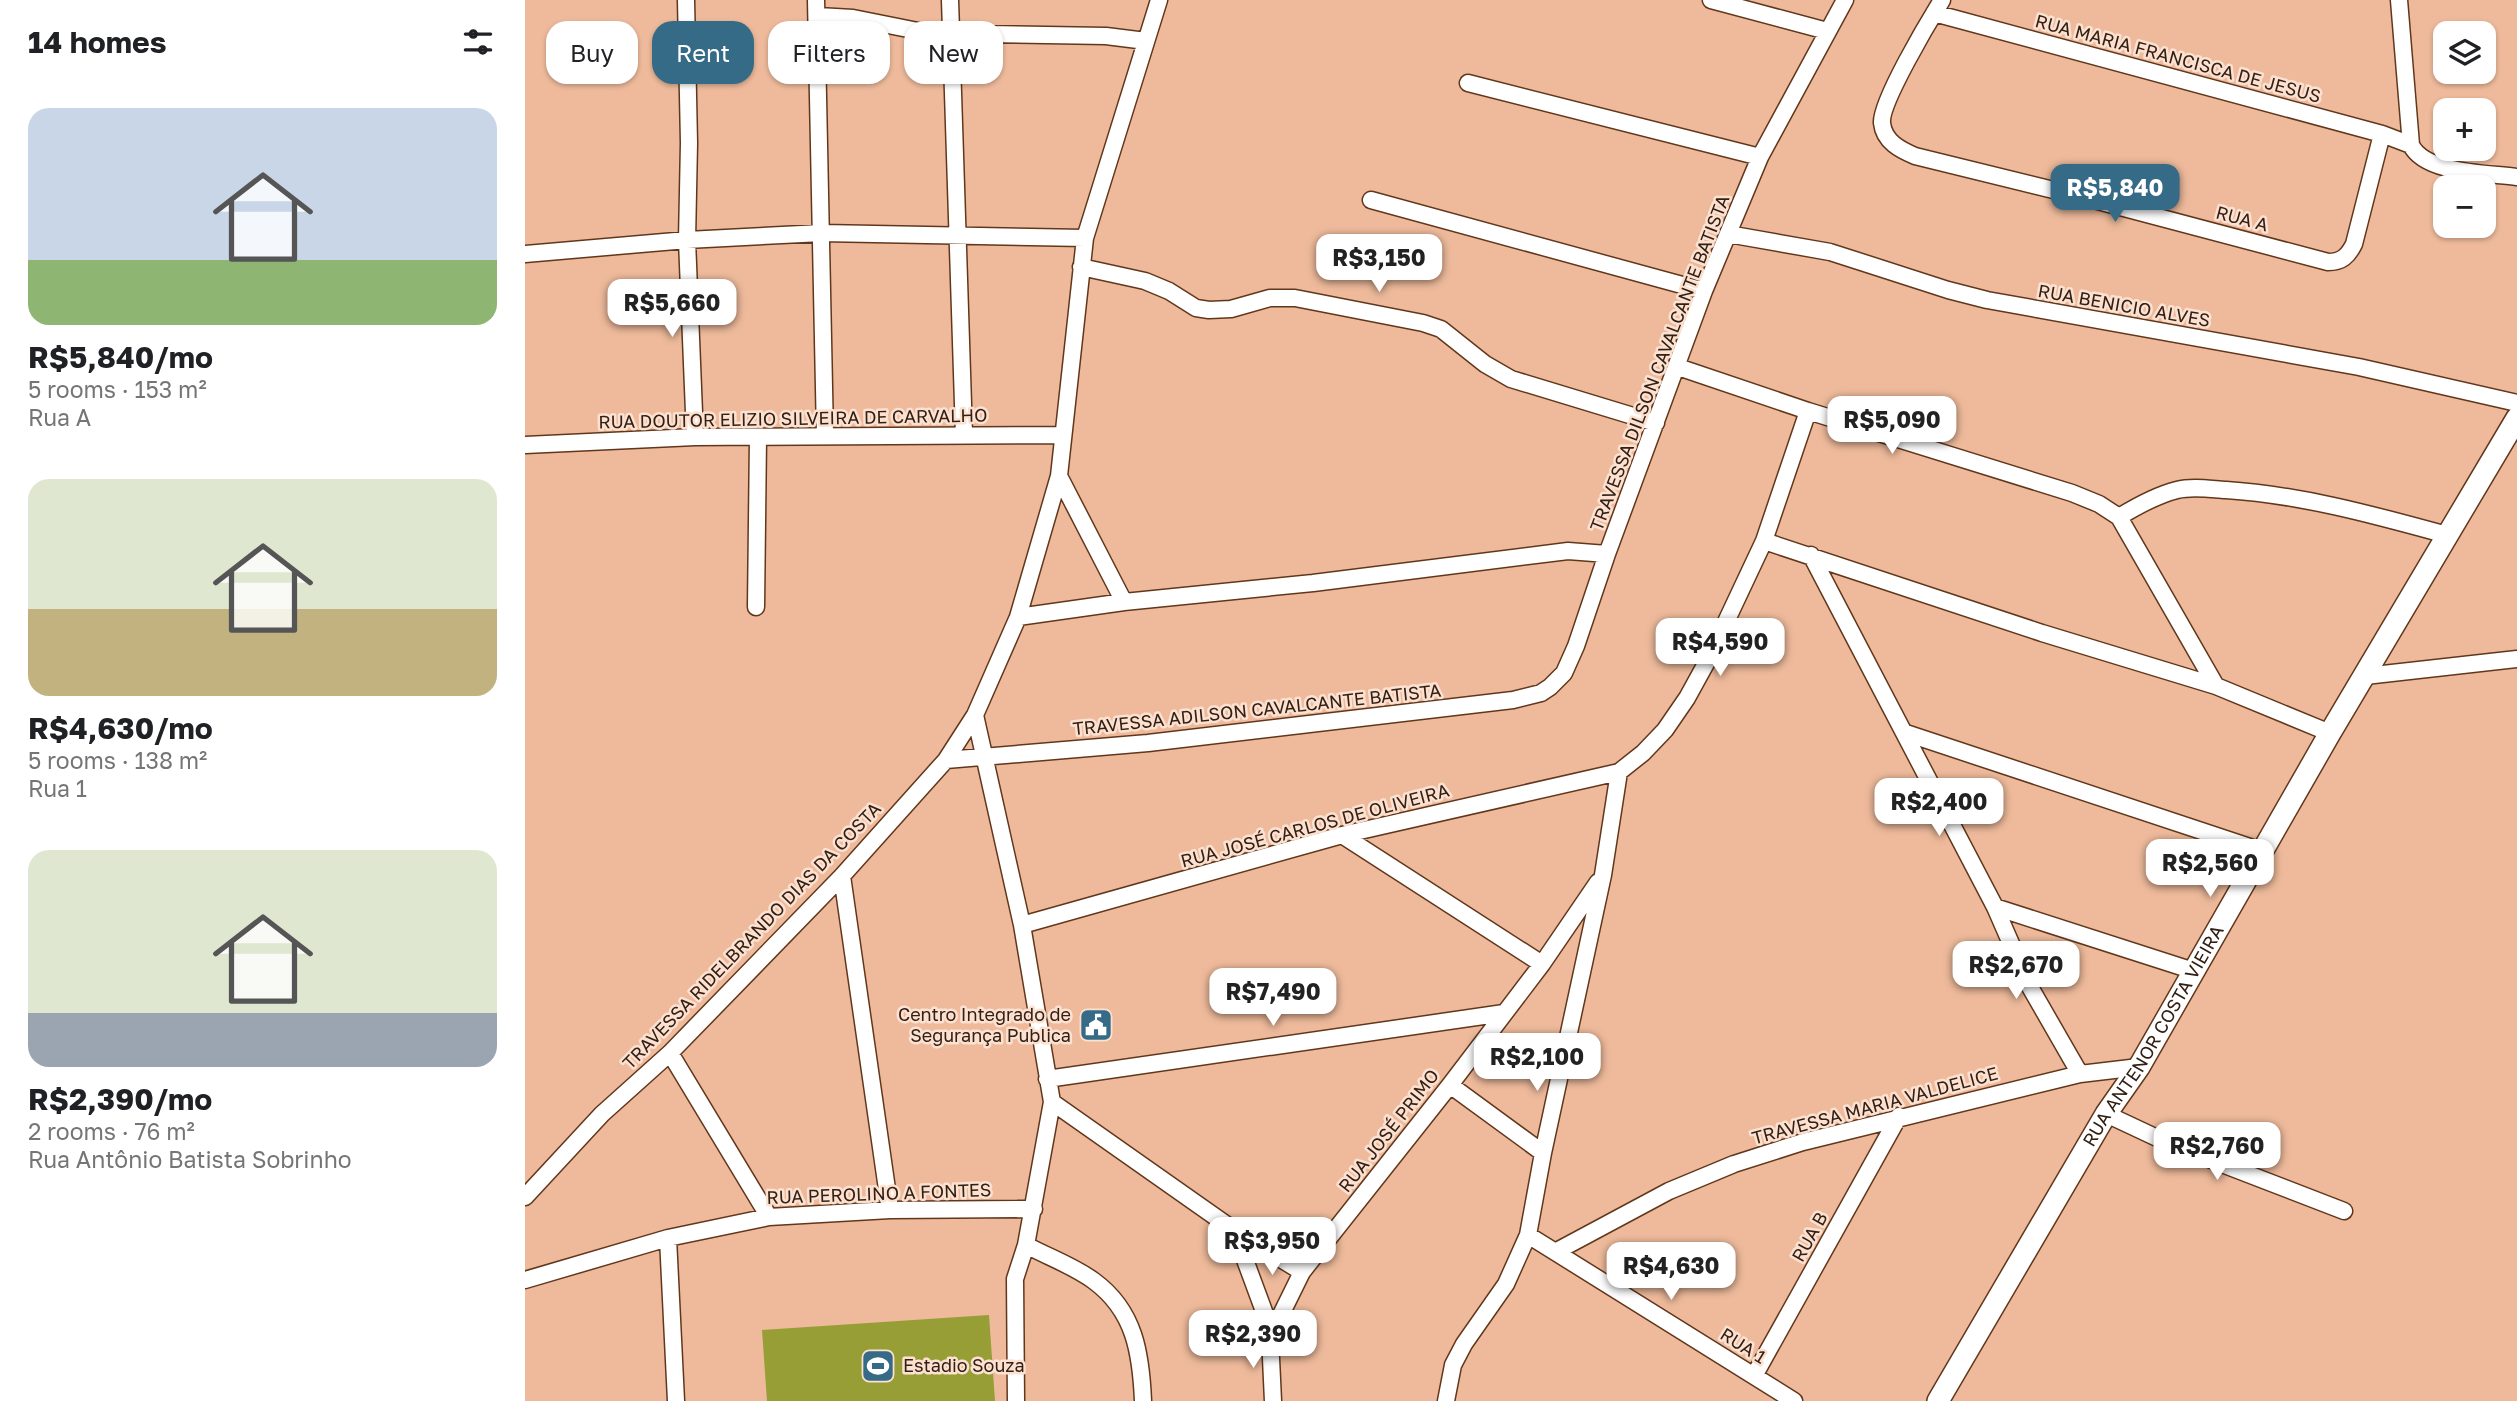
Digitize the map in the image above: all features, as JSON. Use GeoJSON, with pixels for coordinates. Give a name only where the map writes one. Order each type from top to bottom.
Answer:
{"type":"FeatureCollection","features":[{"type":"Feature","properties":{"kind":"main road","name":"RUA ANTENOR COSTA VIEIRA"},"geometry":{"type":"LineString","coordinates":[[1938,1401],[2106,1114],[2139,1067],[2330,733],[2517,418]]}},
{"type":"Feature","properties":{"kind":"street"},"geometry":{"type":"LineString","coordinates":[[686,0],[689,143],[687,240],[695,437]]}},
{"type":"Feature","properties":{"kind":"street"},"geometry":{"type":"LineString","coordinates":[[950,0],[950,21]]}},
{"type":"Feature","properties":{"kind":"street","name":"TRAVESSA RIDELBRANDO DIAS DA COSTA"},"geometry":{"type":"LineString","coordinates":[[525,1197],[602,1114],[670,1053],[842,876],[946,760],[975,715],[1018,617],[1059,477],[1085,238],[1159,0]]}},
{"type":"Feature","properties":{"kind":"street"},"geometry":{"type":"LineString","coordinates":[[1711,0],[1827,31]]}},
{"type":"Feature","properties":{"kind":"street","name":"TRAVESSA DILSON CAVALCANTE BATISTA"},"geometry":{"type":"LineString","coordinates":[[1564,673],[1577,646],[1607,554],[1704,291],[1760,157],[1845,0]]}},
{"type":"Feature","properties":{"kind":"street"},"geometry":{"type":"LineString","coordinates":[[2399,0],[2411,145]]}},
{"type":"Feature","properties":{"kind":"street","name":"RUA MARIA FRANCISCA DE JESUS"},"geometry":{"type":"LineString","coordinates":[[1938,6],[2382,134],[2411,145],[2415,153],[2431,164],[2517,177]]}},
{"type":"Feature","properties":{"kind":"street","name":"RUA A"},"geometry":{"type":"LineString","coordinates":[[1938,6],[1886,105],[1882,124],[1893,145],[1916,156],[2328,262],[2337,262],[2348,255],[2354,244],[2382,134]]}},
{"type":"Feature","properties":{"kind":"street"},"geometry":{"type":"LineString","coordinates":[[825,436],[817,8],[904,30]]}},
{"type":"Feature","properties":{"kind":"street"},"geometry":{"type":"LineString","coordinates":[[1003,35],[1106,36],[1146,41]]}},
{"type":"Feature","properties":{"kind":"street"},"geometry":{"type":"LineString","coordinates":[[1468,83],[1760,157]]}},
{"type":"Feature","properties":{"kind":"street"},"geometry":{"type":"LineString","coordinates":[[952,84],[964,435]]}},
{"type":"Feature","properties":{"kind":"street"},"geometry":{"type":"LineString","coordinates":[[1371,200],[1704,291]]}},
{"type":"Feature","properties":{"kind":"street"},"geometry":{"type":"LineString","coordinates":[[525,254],[687,240],[821,233],[1085,238]]}},
{"type":"Feature","properties":{"kind":"street","name":"RUA BENICIO ALVES"},"geometry":{"type":"LineString","coordinates":[[1728,234],[1829,252],[1987,300],[2359,367],[2517,404]]}},
{"type":"Feature","properties":{"kind":"street"},"geometry":{"type":"LineString","coordinates":[[1081,267],[1145,281],[1169,291],[1196,308],[1231,309],[1271,298],[1295,298],[1423,323],[1441,329],[1485,364],[1511,379],[1655,423]]}},
{"type":"Feature","properties":{"kind":"street"},"geometry":{"type":"LineString","coordinates":[[1678,366],[1808,411],[2072,493],[2099,504],[2119,517],[2215,686]]}},
{"type":"Feature","properties":{"kind":"street"},"geometry":{"type":"LineString","coordinates":[[1446,1401],[1453,1365],[1464,1344],[1506,1284],[1528,1235],[1603,875],[1619,772],[1643,753],[1665,730],[1688,698],[1709,658],[1764,541],[1808,411]]}},
{"type":"Feature","properties":{"kind":"street","name":"RUA DOUTOR ELIZIO SILVEIRA DE CARVALHO"},"geometry":{"type":"LineString","coordinates":[[525,445],[695,437],[1062,435]]}},
{"type":"Feature","properties":{"kind":"street"},"geometry":{"type":"LineString","coordinates":[[756,607],[758,437]]}},
{"type":"Feature","properties":{"kind":"street"},"geometry":{"type":"LineString","coordinates":[[1059,477],[1124,602]]}},
{"type":"Feature","properties":{"kind":"street"},"geometry":{"type":"LineString","coordinates":[[2119,517],[2137,506],[2171,492],[2196,488],[2267,492],[2300,498],[2447,535]]}},
{"type":"Feature","properties":{"kind":"street"},"geometry":{"type":"LineString","coordinates":[[1764,541],[2042,633],[2215,686],[2330,733]]}},
{"type":"Feature","properties":{"kind":"street","name":"TRAVESSA DILSON CAVALCANTE BATISTA"},"geometry":{"type":"LineString","coordinates":[[1018,617],[1124,602],[1313,583],[1568,551],[1607,554]]}},
{"type":"Feature","properties":{"kind":"street"},"geometry":{"type":"LineString","coordinates":[[1811,555],[1995,906],[2030,987],[2080,1074]]}},
{"type":"Feature","properties":{"kind":"street"},"geometry":{"type":"LineString","coordinates":[[2365,676],[2517,659]]}},
{"type":"Feature","properties":{"kind":"street","name":"TRAVESSA ADILSON CAVALCANTE BATISTA"},"geometry":{"type":"LineString","coordinates":[[946,760],[1148,743],[1513,700],[1541,693],[1564,673]]}},
{"type":"Feature","properties":{"kind":"street"},"geometry":{"type":"LineString","coordinates":[[975,715],[1022,925],[1052,1102],[1027,1245],[1015,1279],[1016,1401]]}},
{"type":"Feature","properties":{"kind":"street"},"geometry":{"type":"LineString","coordinates":[[1906,733],[2262,850]]}},
{"type":"Feature","properties":{"kind":"street","name":"RUA JOSÉ CARLOS DE OLIVEIRA"},"geometry":{"type":"LineString","coordinates":[[1022,925],[1342,835],[1619,772]]}},
{"type":"Feature","properties":{"kind":"street"},"geometry":{"type":"LineString","coordinates":[[1342,835],[1542,964]]}},
{"type":"Feature","properties":{"kind":"street","name":"RUA JOSÉ PRIMO"},"geometry":{"type":"LineString","coordinates":[[1270,1337],[1302,1272],[1542,964],[1603,875]]}},
{"type":"Feature","properties":{"kind":"street"},"geometry":{"type":"LineString","coordinates":[[842,876],[890,1210]]}},
{"type":"Feature","properties":{"kind":"street"},"geometry":{"type":"LineString","coordinates":[[1995,906],[2194,971]]}},
{"type":"Feature","properties":{"kind":"street"},"geometry":{"type":"LineString","coordinates":[[1047,1079],[1504,1013]]}},
{"type":"Feature","properties":{"kind":"street"},"geometry":{"type":"LineString","coordinates":[[670,1053],[769,1217]]}},
{"type":"Feature","properties":{"kind":"street","name":"TRAVESSA MARIA VALDELICE"},"geometry":{"type":"LineString","coordinates":[[1555,1252],[1669,1191],[1734,1164],[1803,1142],[1899,1116],[2080,1074],[2139,1067]]}},
{"type":"Feature","properties":{"kind":"street"},"geometry":{"type":"LineString","coordinates":[[1450,1085],[1543,1153]]}},
{"type":"Feature","properties":{"kind":"street"},"geometry":{"type":"LineString","coordinates":[[1052,1102],[1234,1230],[1302,1272]]}},
{"type":"Feature","properties":{"kind":"street"},"geometry":{"type":"LineString","coordinates":[[2106,1114],[2170,1144],[2344,1211]]}},
{"type":"Feature","properties":{"kind":"street","name":"RUA B"},"geometry":{"type":"LineString","coordinates":[[1754,1376],[1899,1116]]}},
{"type":"Feature","properties":{"kind":"street","name":"RUA PEROLINO A FONTES"},"geometry":{"type":"LineString","coordinates":[[525,1280],[668,1238],[769,1217],[890,1210],[1034,1209]]}},
{"type":"Feature","properties":{"kind":"street"},"geometry":{"type":"LineString","coordinates":[[1234,1230],[1255,1282],[1270,1337],[1273,1401]]}},
{"type":"Feature","properties":{"kind":"street","name":"RUA 1"},"geometry":{"type":"LineString","coordinates":[[1528,1235],[1794,1401]]}},
{"type":"Feature","properties":{"kind":"street"},"geometry":{"type":"LineString","coordinates":[[668,1238],[676,1401]]}},
{"type":"Feature","properties":{"kind":"street"},"geometry":{"type":"LineString","coordinates":[[1027,1245],[1094,1281],[1116,1302],[1136,1340],[1142,1364],[1143,1401]]}},
{"type":"Feature","properties":{"kind":"green space","name":"Estadio Souza"},"geometry":{"type":"Polygon","coordinates":[[[989,1315],[995,1401],[767,1401],[762,1330],[989,1315]]]}},
{"type":"Feature","properties":{"kind":"place","name":"Centro Integrado de Segurança Publica"},"geometry":{"type":"Point","coordinates":[1096,1025]}},
{"type":"Feature","properties":{"kind":"place","name":"Estadio Souza"},"geometry":{"type":"Point","coordinates":[878,1366]}}]}
